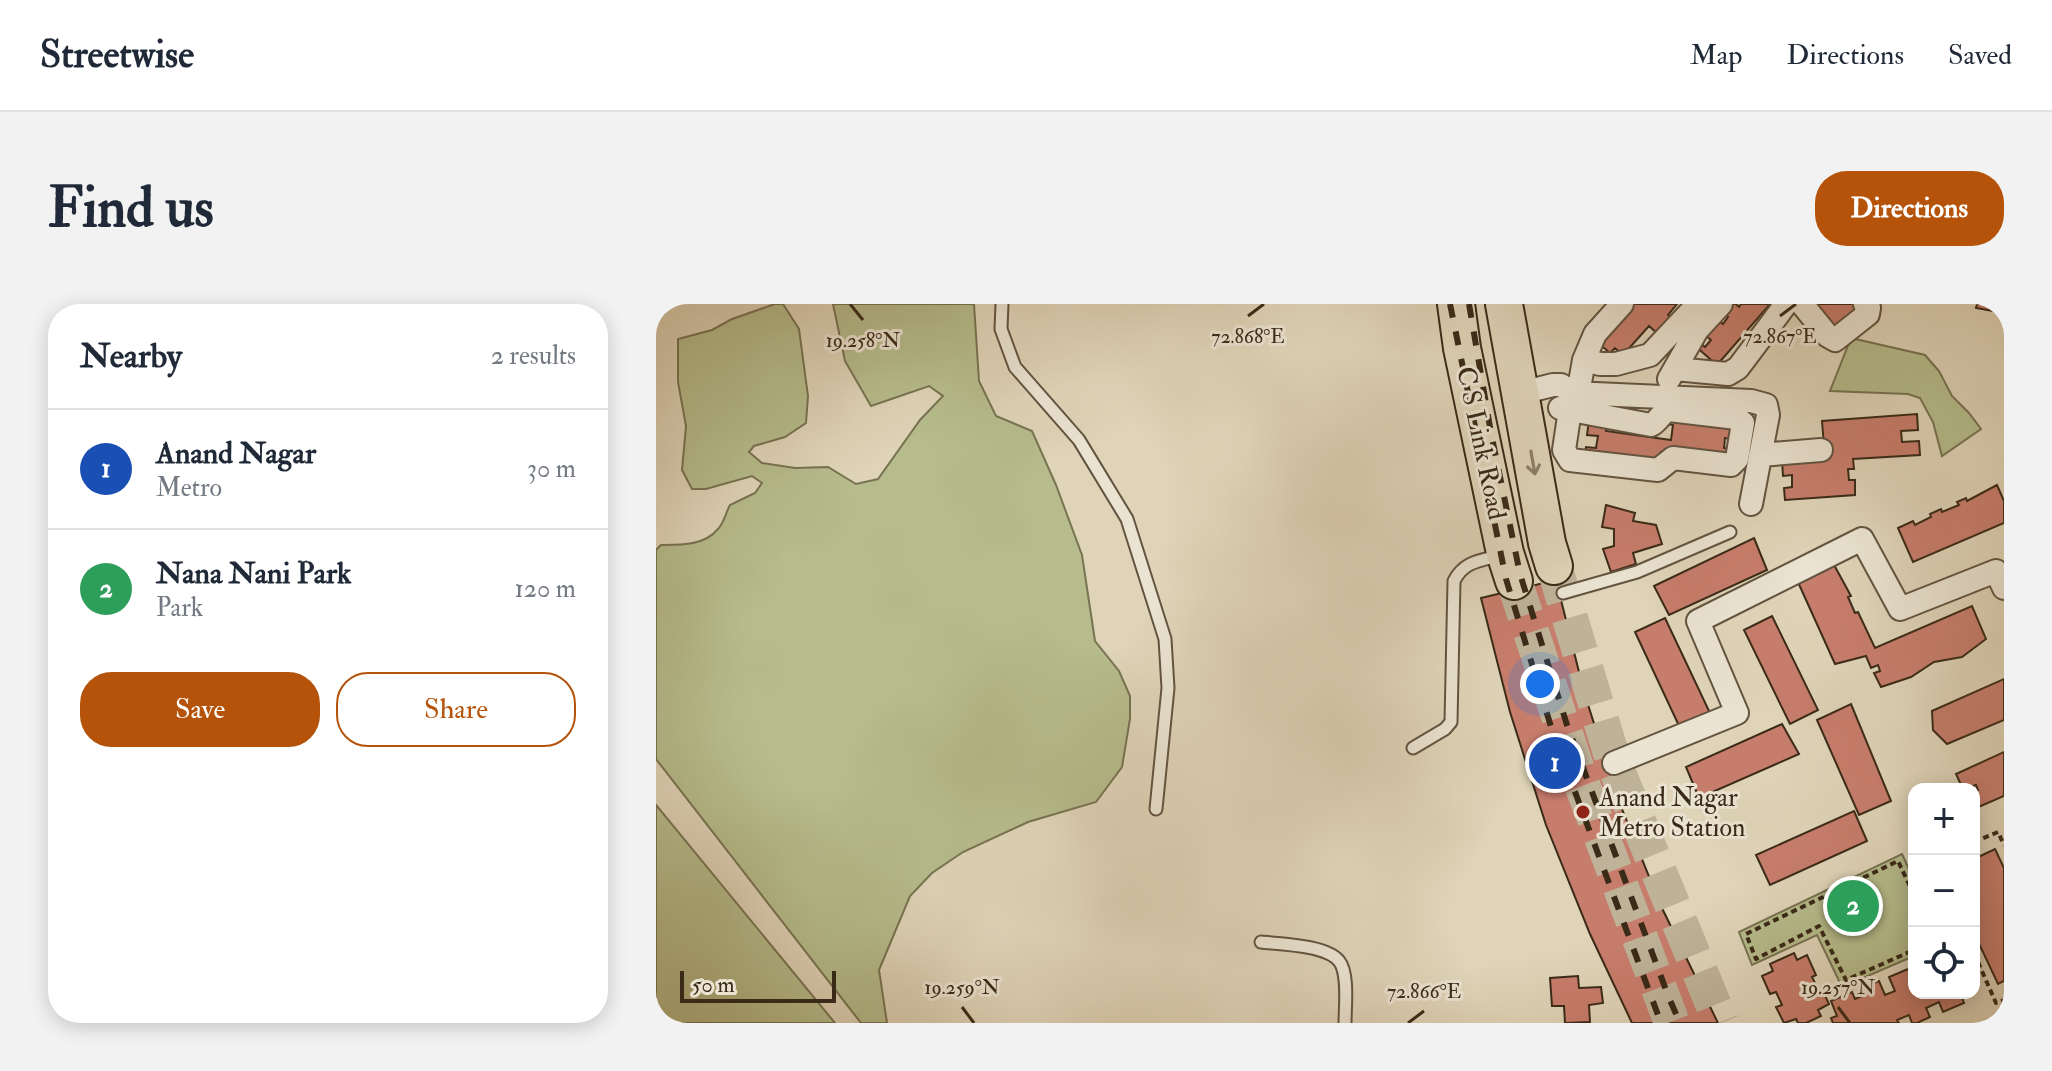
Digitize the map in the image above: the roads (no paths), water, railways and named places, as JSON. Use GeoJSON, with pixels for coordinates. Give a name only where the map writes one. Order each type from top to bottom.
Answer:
{"type":"FeatureCollection","features":[{"type":"Feature","properties":{"kind":"main road","name":"C S Link Road"},"geometry":{"type":"LineString","coordinates":[[1456,304],[1462,348],[1510,567]]}},
{"type":"Feature","properties":{"kind":"main road","name":"C S Link Road"},"geometry":{"type":"LineString","coordinates":[[1504,304],[1547,543],[1559,580]]}},
{"type":"Feature","properties":{"kind":"street"},"geometry":{"type":"LineString","coordinates":[[1524,408],[1540,386],[1561,385],[1570,401],[1651,425],[1669,410],[1737,418],[1743,423],[1737,459],[1731,465],[1673,458],[1658,470],[1570,460],[1564,450],[1570,401],[1595,334],[1622,304]]}},
{"type":"Feature","properties":{"kind":"street"},"geometry":{"type":"LineString","coordinates":[[1584,360],[1616,364],[1650,355],[1698,304]]}},
{"type":"Feature","properties":{"kind":"street"},"geometry":{"type":"LineString","coordinates":[[1658,397],[1697,330],[1721,304]]}},
{"type":"Feature","properties":{"kind":"street"},"geometry":{"type":"LineString","coordinates":[[1675,369],[1728,374],[1738,368],[1786,304]]}},
{"type":"Feature","properties":{"kind":"street"},"geometry":{"type":"LineString","coordinates":[[1802,304],[1828,336],[1835,340],[1868,314],[1869,308],[1865,304]]}},
{"type":"Feature","properties":{"kind":"street"},"geometry":{"type":"LineString","coordinates":[[1570,401],[1658,397],[1751,401],[1766,405],[1768,415],[1751,504]]}},
{"type":"Feature","properties":{"kind":"street"},"geometry":{"type":"LineString","coordinates":[[1760,455],[1821,450]]}},
{"type":"Feature","properties":{"kind":"street"},"geometry":{"type":"LineString","coordinates":[[1614,763],[1737,713],[1698,621],[1862,539],[1900,609],[1996,571],[2004,588]]}},
{"type":"Feature","properties":{"kind":"lane"},"geometry":{"type":"LineString","coordinates":[[1002,304],[1001,329],[1015,367],[1079,440],[1127,519],[1165,639],[1168,688],[1156,809]]}},
{"type":"Feature","properties":{"kind":"lane"},"geometry":{"type":"LineString","coordinates":[[1559,580],[1637,572],[1730,532]]}},
{"type":"Feature","properties":{"kind":"lane"},"geometry":{"type":"LineString","coordinates":[[1413,748],[1451,722],[1454,581],[1458,572],[1467,564],[1510,567]]}},
{"type":"Feature","properties":{"kind":"lane"},"geometry":{"type":"LineString","coordinates":[[1261,942],[1324,950],[1340,961],[1345,977],[1345,1023]]}},
{"type":"Feature","properties":{"kind":"tunnel"},"geometry":{"type":"LineString","coordinates":[[1554,566],[1614,763],[1721,1023]]}},
{"type":"Feature","properties":{"kind":"tunnel"},"geometry":{"type":"LineString","coordinates":[[1514,581],[1580,779],[1672,1023]]}},
{"type":"Feature","properties":{"kind":"railway"},"geometry":{"type":"LineString","coordinates":[[1450,304],[1506,579],[1552,730],[1661,1023]]}},
{"type":"Feature","properties":{"kind":"railway"},"geometry":{"type":"LineString","coordinates":[[1469,304],[1520,574],[1567,725],[1680,1023]]}},
{"type":"Feature","properties":{"kind":"place","name":"Anand Nagar"},"geometry":{"type":"Point","coordinates":[1555,763]}},
{"type":"Feature","properties":{"kind":"place","name":"Anand Nagar Metro Station"},"geometry":{"type":"Point","coordinates":[1583,812]}},
{"type":"Feature","properties":{"kind":"place","name":"Nana Nani Park"},"geometry":{"type":"Point","coordinates":[1853,906]}}]}
